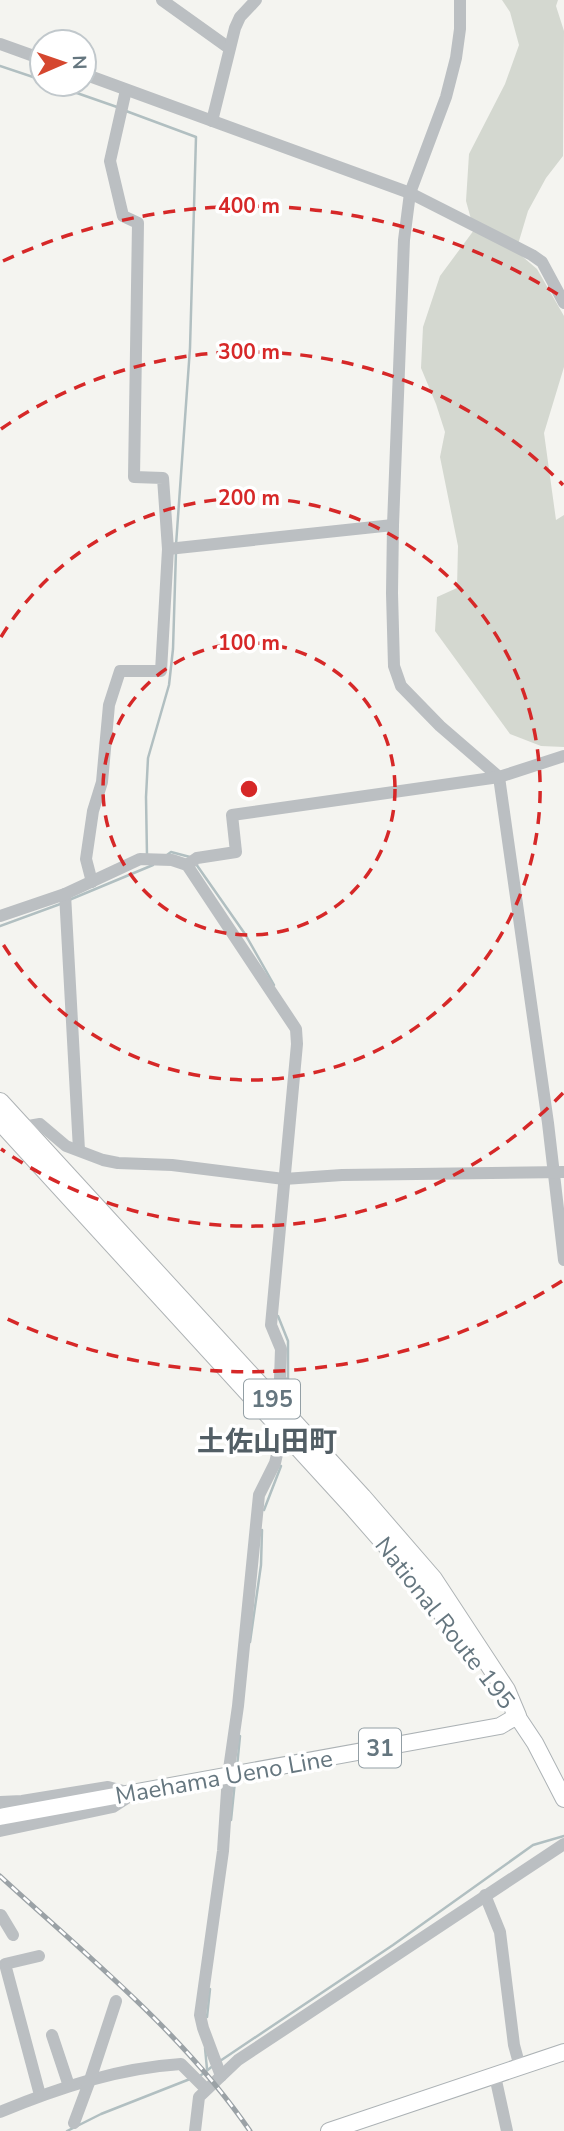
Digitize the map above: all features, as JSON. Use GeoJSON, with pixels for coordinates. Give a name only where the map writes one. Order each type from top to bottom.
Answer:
{"type":"FeatureCollection","features":[{"type":"Feature","properties":{"kind":"highway","name":"National Route 195"},"geometry":{"type":"LineString","coordinates":[[0,1102],[8,1126],[285,1423],[423,1587],[517,1716]]}},
{"type":"Feature","properties":{"kind":"main road","name":"Maehama Ueno Line"},"geometry":{"type":"LineString","coordinates":[[0,1818],[500,1726],[517,1716]]}},
{"type":"Feature","properties":{"kind":"main road"},"geometry":{"type":"LineString","coordinates":[[517,1716],[535,1743],[564,1799]]}},
{"type":"Feature","properties":{"kind":"main road"},"geometry":{"type":"LineString","coordinates":[[329,2131],[564,2052]]}},
{"type":"Feature","properties":{"kind":"street"},"geometry":{"type":"LineString","coordinates":[[162,0],[229,48]]}},
{"type":"Feature","properties":{"kind":"street"},"geometry":{"type":"LineString","coordinates":[[212,121],[229,48],[240,17],[256,0]]}},
{"type":"Feature","properties":{"kind":"street"},"geometry":{"type":"LineString","coordinates":[[460,0],[456,58],[446,97],[410,193],[404,240],[393,525],[394,666],[401,686],[440,726],[499,777],[548,1123],[558,1172],[564,1260]]}},
{"type":"Feature","properties":{"kind":"street"},"geometry":{"type":"LineString","coordinates":[[0,44],[28,54]]}},
{"type":"Feature","properties":{"kind":"street"},"geometry":{"type":"LineString","coordinates":[[98,83],[125,101],[212,121],[410,193],[542,262],[564,303]]}},
{"type":"Feature","properties":{"kind":"street"},"geometry":{"type":"LineString","coordinates":[[92,883],[86,859],[93,811],[102,782],[109,705],[120,670],[161,671],[168,549],[163,478],[134,477],[138,223],[123,216],[110,161],[125,101]]}},
{"type":"Feature","properties":{"kind":"street"},"geometry":{"type":"LineString","coordinates":[[168,549],[393,525]]}},
{"type":"Feature","properties":{"kind":"street"},"geometry":{"type":"LineString","coordinates":[[0,916],[65,894],[141,859],[192,861],[236,852],[232,815],[499,777],[564,756]]}},
{"type":"Feature","properties":{"kind":"street"},"geometry":{"type":"LineString","coordinates":[[192,861],[296,1029],[297,1044],[290,1179],[271,1325],[281,1349],[280,1379],[289,1389],[290,1398],[275,1464],[259,1495],[238,1706],[234,1775],[200,2015],[222,2076]]}},
{"type":"Feature","properties":{"kind":"street"},"geometry":{"type":"LineString","coordinates":[[65,894],[79,1150]]}},
{"type":"Feature","properties":{"kind":"street"},"geometry":{"type":"LineString","coordinates":[[8,1126],[40,1124],[66,1146],[118,1163],[172,1165],[290,1179],[342,1175],[558,1172]]}},
{"type":"Feature","properties":{"kind":"street"},"geometry":{"type":"LineString","coordinates":[[0,1802],[108,1787],[133,1794]]}},
{"type":"Feature","properties":{"kind":"street"},"geometry":{"type":"LineString","coordinates":[[0,1830],[113,1807],[133,1794]]}},
{"type":"Feature","properties":{"kind":"street"},"geometry":{"type":"LineString","coordinates":[[195,2131],[199,2097],[238,2060],[564,1844]]}},
{"type":"Feature","properties":{"kind":"street"},"geometry":{"type":"LineString","coordinates":[[485,1895],[500,1932],[514,2045],[520,2067]]}},
{"type":"Feature","properties":{"kind":"street"},"geometry":{"type":"LineString","coordinates":[[2,1921],[13,1935]]}},
{"type":"Feature","properties":{"kind":"street"},"geometry":{"type":"LineString","coordinates":[[39,1956],[5,1964],[40,2095]]}},
{"type":"Feature","properties":{"kind":"street"},"geometry":{"type":"LineString","coordinates":[[74,2123],[116,2001]]}},
{"type":"Feature","properties":{"kind":"street"},"geometry":{"type":"LineString","coordinates":[[52,2035],[69,2086]]}},
{"type":"Feature","properties":{"kind":"street"},"geometry":{"type":"LineString","coordinates":[[0,2112],[40,2095],[146,2066],[181,2064],[206,2089]]}},
{"type":"Feature","properties":{"kind":"street"},"geometry":{"type":"LineString","coordinates":[[495,2076],[507,2131]]}},
{"type":"Feature","properties":{"kind":"shaded area"},"geometry":{"type":"Polygon","coordinates":[[[502,0],[558,0],[556,6],[564,31],[563,156],[546,178],[528,211],[516,251],[537,269],[564,316],[564,367],[544,433],[556,520],[564,515],[564,747],[541,746],[510,734],[435,631],[437,597],[457,588],[458,546],[440,457],[445,432],[421,368],[423,327],[440,276],[474,230],[466,201],[469,154],[505,84],[519,45],[510,12],[502,0]]]}},
{"type":"Feature","properties":{"kind":"waterway"},"geometry":{"type":"LineString","coordinates":[[0,66],[28,75]]}},
{"type":"Feature","properties":{"kind":"waterway"},"geometry":{"type":"LineString","coordinates":[[91,98],[117,107]]}},
{"type":"Feature","properties":{"kind":"waterway"},"geometry":{"type":"LineString","coordinates":[[126,111],[196,137],[190,348],[176,545]]}},
{"type":"Feature","properties":{"kind":"waterway"},"geometry":{"type":"LineString","coordinates":[[147,856],[148,758],[169,685],[173,649],[176,551]]}},
{"type":"Feature","properties":{"kind":"waterway"},"geometry":{"type":"LineString","coordinates":[[167,855],[171,852],[190,857]]}},
{"type":"Feature","properties":{"kind":"waterway"},"geometry":{"type":"LineString","coordinates":[[196,864],[245,934],[274,985]]}},
{"type":"Feature","properties":{"kind":"waterway"},"geometry":{"type":"LineString","coordinates":[[69,900],[153,865]]}},
{"type":"Feature","properties":{"kind":"waterway"},"geometry":{"type":"LineString","coordinates":[[0,926],[63,903]]}},
{"type":"Feature","properties":{"kind":"waterway"},"geometry":{"type":"LineString","coordinates":[[278,1316],[288,1341],[288,1379]]}},
{"type":"Feature","properties":{"kind":"waterway"},"geometry":{"type":"LineString","coordinates":[[264,1510],[281,1466]]}},
{"type":"Feature","properties":{"kind":"waterway"},"geometry":{"type":"LineString","coordinates":[[250,1642],[261,1565],[262,1530]]}},
{"type":"Feature","properties":{"kind":"waterway"},"geometry":{"type":"LineString","coordinates":[[237,1767],[240,1736]]}},
{"type":"Feature","properties":{"kind":"waterway"},"geometry":{"type":"LineString","coordinates":[[231,1820],[235,1781]]}},
{"type":"Feature","properties":{"kind":"waterway"},"geometry":{"type":"LineString","coordinates":[[220,2061],[393,1945],[533,1845],[564,1836]]}},
{"type":"Feature","properties":{"kind":"waterway"},"geometry":{"type":"LineString","coordinates":[[207,2017],[210,1989]]}},
{"type":"Feature","properties":{"kind":"waterway"},"geometry":{"type":"LineString","coordinates":[[205,2048],[207,2069]]}},
{"type":"Feature","properties":{"kind":"waterway"},"geometry":{"type":"LineString","coordinates":[[200,2076],[214,2065]]}},
{"type":"Feature","properties":{"kind":"waterway"},"geometry":{"type":"LineString","coordinates":[[67,2131],[101,2114],[190,2079]]}},
{"type":"Feature","properties":{"kind":"railway"},"geometry":{"type":"LineString","coordinates":[[0,1876],[164,2028],[224,2095],[250,2131]]}},
{"type":"Feature","properties":{"kind":"district","name":"土佐山田町"},"geometry":{"type":"Point","coordinates":[267,1441]}}]}
